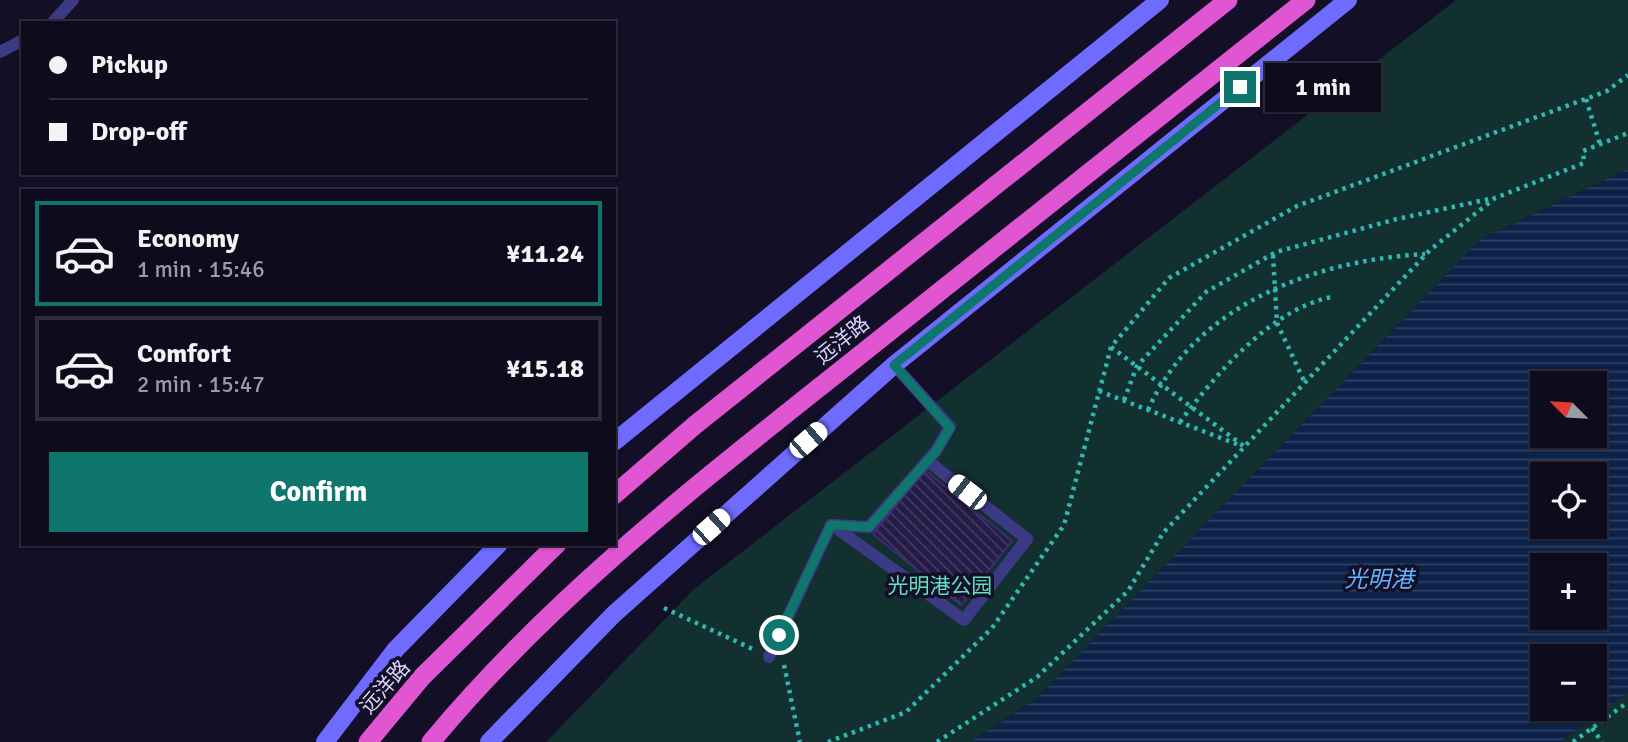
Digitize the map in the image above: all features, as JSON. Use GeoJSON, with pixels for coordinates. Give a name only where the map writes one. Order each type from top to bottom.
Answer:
{"type":"FeatureCollection","features":[{"type":"Feature","properties":{"kind":"highway","name":"远洋路"},"geometry":{"type":"LineString","coordinates":[[616,493],[695,425],[1228,0]]}},
{"type":"Feature","properties":{"kind":"highway","name":"远洋路"},"geometry":{"type":"LineString","coordinates":[[431,742],[460,707],[591,576],[714,472],[1306,0]]}},
{"type":"Feature","properties":{"kind":"highway","name":"远洋路"},"geometry":{"type":"LineString","coordinates":[[368,742],[422,677],[555,546]]}},
{"type":"Feature","properties":{"kind":"main road"},"geometry":{"type":"LineString","coordinates":[[616,440],[1160,0]]}},
{"type":"Feature","properties":{"kind":"main road"},"geometry":{"type":"LineString","coordinates":[[489,742],[614,614],[894,365],[1348,0]]}},
{"type":"Feature","properties":{"kind":"main road"},"geometry":{"type":"LineString","coordinates":[[326,742],[396,649],[497,546]]}},
{"type":"Feature","properties":{"kind":"lane"},"geometry":{"type":"LineString","coordinates":[[54,21],[74,0]]}},
{"type":"Feature","properties":{"kind":"lane"},"geometry":{"type":"LineString","coordinates":[[0,52],[21,41]]}},
{"type":"Feature","properties":{"kind":"lane"},"geometry":{"type":"LineString","coordinates":[[831,525],[869,527],[928,461],[950,428],[894,365]]}},
{"type":"Feature","properties":{"kind":"lane"},"geometry":{"type":"LineString","coordinates":[[831,525],[964,620],[1027,539],[928,461]]}},
{"type":"Feature","properties":{"kind":"lane"},"geometry":{"type":"LineString","coordinates":[[769,656],[831,525]]}},
{"type":"Feature","properties":{"kind":"path"},"geometry":{"type":"LineString","coordinates":[[828,742],[906,712],[992,628],[1064,525],[1111,346],[1169,278],[1297,206],[1607,91],[1628,75]]}},
{"type":"Feature","properties":{"kind":"path"},"geometry":{"type":"LineString","coordinates":[[1586,99],[1600,144]]}},
{"type":"Feature","properties":{"kind":"path"},"geometry":{"type":"LineString","coordinates":[[1124,400],[1137,366],[1206,292],[1273,255],[1397,219],[1495,198],[1584,163],[1583,151],[1628,132]]}},
{"type":"Feature","properties":{"kind":"path"},"geometry":{"type":"LineString","coordinates":[[937,742],[1037,677],[1128,591],[1163,533],[1426,254],[1495,198]]}},
{"type":"Feature","properties":{"kind":"path"},"geometry":{"type":"LineString","coordinates":[[1148,410],[1160,383],[1186,350],[1248,301],[1301,277],[1381,256],[1426,254]]}},
{"type":"Feature","properties":{"kind":"path"},"geometry":{"type":"LineString","coordinates":[[1273,255],[1277,323],[1305,383]]}},
{"type":"Feature","properties":{"kind":"path"},"geometry":{"type":"LineString","coordinates":[[1180,422],[1222,368],[1277,323],[1316,300],[1331,297]]}},
{"type":"Feature","properties":{"kind":"path"},"geometry":{"type":"LineString","coordinates":[[1111,346],[1245,447]]}},
{"type":"Feature","properties":{"kind":"path"},"geometry":{"type":"LineString","coordinates":[[1099,391],[1245,447]]}},
{"type":"Feature","properties":{"kind":"path"},"geometry":{"type":"LineString","coordinates":[[1573,742],[1628,702]]}},
{"type":"Feature","properties":{"kind":"path"},"geometry":{"type":"LineString","coordinates":[[1592,728],[1602,742]]}},
{"type":"Feature","properties":{"kind":"green space","name":"光明港公园"},"geometry":{"type":"Polygon","coordinates":[[[1456,0],[1628,0],[1628,169],[1481,239],[1037,698],[971,742],[546,742],[694,589],[1456,0]]]}},
{"type":"Feature","properties":{"kind":"green space"},"geometry":{"type":"Polygon","coordinates":[[[1628,692],[1628,742],[1560,742],[1589,721],[1607,721],[1607,707],[1628,692]]]}},
{"type":"Feature","properties":{"kind":"water","name":"光明港"},"geometry":{"type":"Polygon","coordinates":[[[1628,169],[1628,692],[1607,707],[1607,644],[1530,644],[1530,721],[1589,721],[1560,742],[971,742],[1037,698],[1481,239],[1628,169]]]}},
{"type":"Feature","properties":{"kind":"building"},"geometry":{"type":"Polygon","coordinates":[[[925,470],[1012,541],[961,605],[873,534],[925,470]]]}},
{"type":"Feature","properties":{"kind":"route"},"geometry":{"type":"LineString","coordinates":[[779,635],[831,525],[869,527],[936,451],[950,428],[894,365],[1240,87]]}}]}
